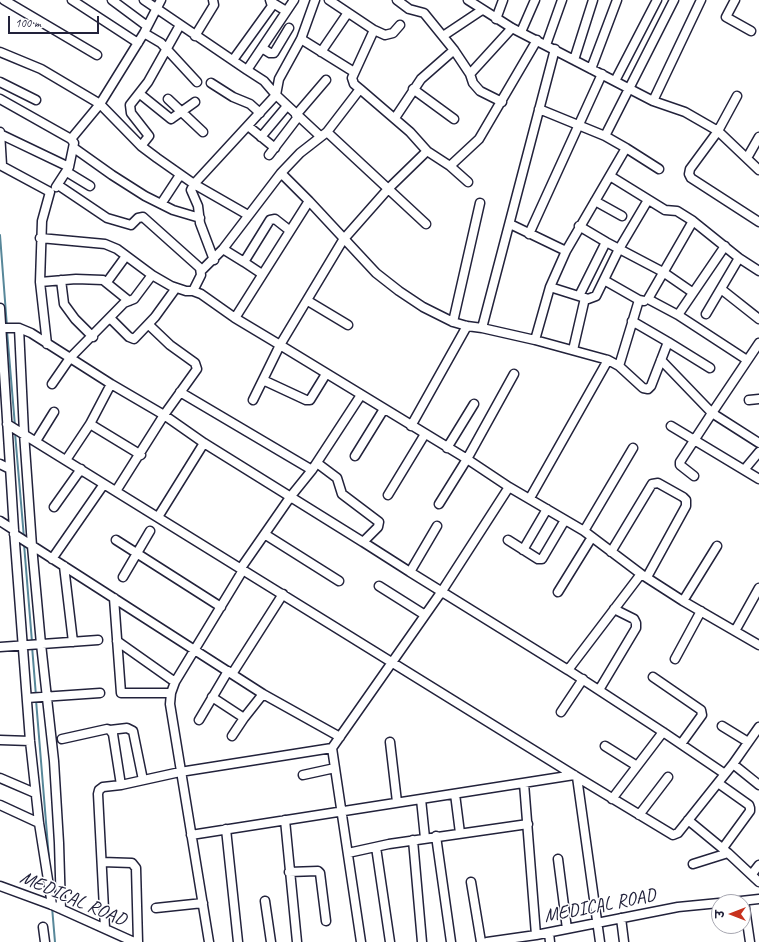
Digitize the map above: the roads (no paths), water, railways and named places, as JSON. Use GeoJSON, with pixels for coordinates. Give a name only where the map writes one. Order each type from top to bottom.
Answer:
{"type":"FeatureCollection","features":[{"type":"Feature","properties":{"kind":"street"},"geometry":{"type":"LineString","coordinates":[[4,0],[97,55]]}},
{"type":"Feature","properties":{"kind":"street"},"geometry":{"type":"LineString","coordinates":[[72,0],[138,43]]}},
{"type":"Feature","properties":{"kind":"street"},"geometry":{"type":"LineString","coordinates":[[112,0],[161,43],[197,82]]}},
{"type":"Feature","properties":{"kind":"street"},"geometry":{"type":"LineString","coordinates":[[144,0],[156,10],[264,81],[297,116],[320,136]]}},
{"type":"Feature","properties":{"kind":"street"},"geometry":{"type":"LineString","coordinates":[[47,344],[40,282],[40,238],[45,204],[50,192],[58,185],[68,169],[73,144],[138,43],[161,0]]}},
{"type":"Feature","properties":{"kind":"street"},"geometry":{"type":"LineString","coordinates":[[195,36],[214,6],[213,0]]}},
{"type":"Feature","properties":{"kind":"street"},"geometry":{"type":"LineString","coordinates":[[247,70],[294,0]]}},
{"type":"Feature","properties":{"kind":"street"},"geometry":{"type":"LineString","coordinates":[[214,260],[200,218],[198,206],[191,192],[194,184],[276,95],[279,80],[301,39],[315,0]]}},
{"type":"Feature","properties":{"kind":"street"},"geometry":{"type":"LineString","coordinates":[[329,0],[347,14],[374,30],[389,35],[400,24]]}},
{"type":"Feature","properties":{"kind":"street"},"geometry":{"type":"LineString","coordinates":[[397,0],[409,9],[424,13],[454,50],[470,74],[473,83],[480,91],[502,102]]}},
{"type":"Feature","properties":{"kind":"street"},"geometry":{"type":"LineString","coordinates":[[468,0],[512,28],[653,101],[685,112],[718,131],[759,170]]}},
{"type":"Feature","properties":{"kind":"street"},"geometry":{"type":"LineString","coordinates":[[496,19],[503,0]]}},
{"type":"Feature","properties":{"kind":"street"},"geometry":{"type":"LineString","coordinates":[[521,32],[535,0]]}},
{"type":"Feature","properties":{"kind":"street"},"geometry":{"type":"LineString","coordinates":[[546,45],[562,0]]}},
{"type":"Feature","properties":{"kind":"street"},"geometry":{"type":"LineString","coordinates":[[574,60],[592,0]]}},
{"type":"Feature","properties":{"kind":"street"},"geometry":{"type":"LineString","coordinates":[[591,69],[617,0]]}},
{"type":"Feature","properties":{"kind":"street"},"geometry":{"type":"LineString","coordinates":[[615,81],[657,0]]}},
{"type":"Feature","properties":{"kind":"street"},"geometry":{"type":"LineString","coordinates":[[605,136],[674,0]]}},
{"type":"Feature","properties":{"kind":"street"},"geometry":{"type":"LineString","coordinates":[[653,101],[701,0]]}},
{"type":"Feature","properties":{"kind":"street"},"geometry":{"type":"LineString","coordinates":[[735,0],[726,17],[750,31]]}},
{"type":"Feature","properties":{"kind":"street"},"geometry":{"type":"LineString","coordinates":[[233,60],[272,2],[286,11]]}},
{"type":"Feature","properties":{"kind":"street"},"geometry":{"type":"LineString","coordinates":[[443,36],[482,10]]}},
{"type":"Feature","properties":{"kind":"street"},"geometry":{"type":"LineString","coordinates":[[321,52],[347,14]]}},
{"type":"Feature","properties":{"kind":"street"},"geometry":{"type":"LineString","coordinates":[[141,146],[148,139],[148,134],[130,110],[130,105],[140,94],[167,50],[180,25]]}},
{"type":"Feature","properties":{"kind":"street"},"geometry":{"type":"LineString","coordinates":[[262,48],[270,53],[274,53],[289,28]]}},
{"type":"Feature","properties":{"kind":"street"},"geometry":{"type":"LineString","coordinates":[[470,74],[512,28]]}},
{"type":"Feature","properties":{"kind":"street"},"geometry":{"type":"LineString","coordinates":[[374,30],[354,72],[352,81],[410,132],[426,151],[450,166],[468,182]]}},
{"type":"Feature","properties":{"kind":"street"},"geometry":{"type":"LineString","coordinates":[[639,37],[651,44]]}},
{"type":"Feature","properties":{"kind":"street"},"geometry":{"type":"LineString","coordinates":[[301,39],[354,72]]}},
{"type":"Feature","properties":{"kind":"street"},"geometry":{"type":"LineString","coordinates":[[450,166],[479,139],[537,40]]}},
{"type":"Feature","properties":{"kind":"street"},"geometry":{"type":"LineString","coordinates":[[482,328],[555,49]]}},
{"type":"Feature","properties":{"kind":"street"},"geometry":{"type":"LineString","coordinates":[[395,118],[413,89],[429,71],[454,50]]}},
{"type":"Feature","properties":{"kind":"street"},"geometry":{"type":"LineString","coordinates":[[0,52],[41,70],[100,104],[141,146],[180,175],[248,216]]}},
{"type":"Feature","properties":{"kind":"street"},"geometry":{"type":"LineString","coordinates":[[529,234],[602,74]]}},
{"type":"Feature","properties":{"kind":"street"},"geometry":{"type":"LineString","coordinates":[[269,155],[297,116],[326,80]]}},
{"type":"Feature","properties":{"kind":"street"},"geometry":{"type":"LineString","coordinates":[[0,82],[36,100]]}},
{"type":"Feature","properties":{"kind":"street"},"geometry":{"type":"LineString","coordinates":[[211,84],[233,97],[250,104],[260,113]]}},
{"type":"Feature","properties":{"kind":"street"},"geometry":{"type":"LineString","coordinates":[[192,291],[201,271],[223,250],[281,172],[300,153],[327,132],[360,89]]}},
{"type":"Feature","properties":{"kind":"street"},"geometry":{"type":"LineString","coordinates":[[413,89],[454,120]]}},
{"type":"Feature","properties":{"kind":"street"},"geometry":{"type":"LineString","coordinates":[[140,94],[171,119],[195,102]]}},
{"type":"Feature","properties":{"kind":"street"},"geometry":{"type":"LineString","coordinates":[[737,96],[718,131],[690,170],[689,174],[691,178],[759,222]]}},
{"type":"Feature","properties":{"kind":"street"},"geometry":{"type":"LineString","coordinates":[[168,99],[203,132]]}},
{"type":"Feature","properties":{"kind":"street"},"geometry":{"type":"LineString","coordinates":[[0,100],[73,144],[124,184],[161,204],[200,218]]}},
{"type":"Feature","properties":{"kind":"street"},"geometry":{"type":"LineString","coordinates":[[262,137],[288,106]]}},
{"type":"Feature","properties":{"kind":"street"},"geometry":{"type":"LineString","coordinates":[[539,110],[605,136],[658,169]]}},
{"type":"Feature","properties":{"kind":"street"},"geometry":{"type":"LineString","coordinates":[[248,126],[275,148]]}},
{"type":"Feature","properties":{"kind":"street"},"geometry":{"type":"LineString","coordinates":[[327,132],[426,224]]}},
{"type":"Feature","properties":{"kind":"street"},"geometry":{"type":"LineString","coordinates":[[50,192],[1,165],[0,133],[68,169],[90,186]]}},
{"type":"Feature","properties":{"kind":"street"},"geometry":{"type":"LineString","coordinates":[[747,158],[759,137]]}},
{"type":"Feature","properties":{"kind":"street"},"geometry":{"type":"LineString","coordinates":[[535,340],[550,287],[566,251],[579,226],[626,148]]}},
{"type":"Feature","properties":{"kind":"street"},"geometry":{"type":"LineString","coordinates":[[253,400],[280,345],[308,301],[343,240],[388,189],[426,151]]}},
{"type":"Feature","properties":{"kind":"street"},"geometry":{"type":"LineString","coordinates":[[281,172],[343,240],[376,273],[423,307],[453,322],[535,340],[608,360],[619,366],[643,388],[648,390],[651,386],[668,342]]}},
{"type":"Feature","properties":{"kind":"street"},"geometry":{"type":"LineString","coordinates":[[161,204],[180,175]]}},
{"type":"Feature","properties":{"kind":"street"},"geometry":{"type":"LineString","coordinates":[[610,176],[665,210],[677,211],[693,221],[739,258],[759,271]]}},
{"type":"Feature","properties":{"kind":"street"},"geometry":{"type":"LineString","coordinates":[[58,185],[107,218],[131,225],[138,218],[143,218],[200,268],[201,271]]}},
{"type":"Feature","properties":{"kind":"street"},"geometry":{"type":"LineString","coordinates":[[550,287],[582,297],[593,298],[596,296],[619,249],[648,200]]}},
{"type":"Feature","properties":{"kind":"street"},"geometry":{"type":"LineString","coordinates":[[235,318],[309,201]]}},
{"type":"Feature","properties":{"kind":"street"},"geometry":{"type":"LineString","coordinates":[[595,201],[622,216]]}},
{"type":"Feature","properties":{"kind":"street"},"geometry":{"type":"LineString","coordinates":[[453,322],[480,203]]}},
{"type":"Feature","properties":{"kind":"street"},"geometry":{"type":"LineString","coordinates":[[244,262],[270,220],[275,219],[290,230]]}},
{"type":"Feature","properties":{"kind":"street"},"geometry":{"type":"LineString","coordinates":[[648,299],[693,221]]}},
{"type":"Feature","properties":{"kind":"street"},"geometry":{"type":"LineString","coordinates":[[510,224],[566,251]]}},
{"type":"Feature","properties":{"kind":"street"},"geometry":{"type":"LineString","coordinates":[[579,226],[663,272],[692,292]]}},
{"type":"Feature","properties":{"kind":"street"},"geometry":{"type":"LineString","coordinates":[[40,238],[105,244],[126,256],[152,275],[176,288],[200,294],[235,318],[592,537],[644,576],[682,601],[759,645]]}},
{"type":"Feature","properties":{"kind":"street"},"geometry":{"type":"LineString","coordinates":[[573,350],[582,297],[606,242]]}},
{"type":"Feature","properties":{"kind":"street"},"geometry":{"type":"LineString","coordinates":[[678,315],[692,292],[725,246]]}},
{"type":"Feature","properties":{"kind":"street"},"geometry":{"type":"LineString","coordinates":[[223,250],[262,274]]}},
{"type":"Feature","properties":{"kind":"street"},"geometry":{"type":"LineString","coordinates":[[107,282],[126,256]]}},
{"type":"Feature","properties":{"kind":"street"},"geometry":{"type":"LineString","coordinates":[[706,314],[739,258]]}},
{"type":"Feature","properties":{"kind":"street"},"geometry":{"type":"LineString","coordinates":[[52,384],[70,358],[124,303],[134,299],[152,275]]}},
{"type":"Feature","properties":{"kind":"street"},"geometry":{"type":"LineString","coordinates":[[40,282],[96,279],[107,282],[129,301]]}},
{"type":"Feature","properties":{"kind":"street"},"geometry":{"type":"LineString","coordinates":[[61,280],[64,304],[75,319],[92,337]]}},
{"type":"Feature","properties":{"kind":"street"},"geometry":{"type":"LineString","coordinates":[[604,280],[639,300],[648,299],[678,315],[747,360]]}},
{"type":"Feature","properties":{"kind":"street"},"geometry":{"type":"LineString","coordinates":[[110,318],[131,338],[137,337],[149,325],[176,288]]}},
{"type":"Feature","properties":{"kind":"street"},"geometry":{"type":"LineString","coordinates":[[721,289],[759,319]]}},
{"type":"Feature","properties":{"kind":"street"},"geometry":{"type":"LineString","coordinates":[[619,366],[639,300]]}},
{"type":"Feature","properties":{"kind":"street"},"geometry":{"type":"LineString","coordinates":[[308,301],[348,325]]}},
{"type":"Feature","properties":{"kind":"street"},"geometry":{"type":"LineString","coordinates":[[0,308],[0,318],[10,328],[31,333],[111,384],[164,415],[204,443],[583,679],[724,774]]}},
{"type":"Feature","properties":{"kind":"street"},"geometry":{"type":"LineString","coordinates":[[632,321],[710,368]]}},
{"type":"Feature","properties":{"kind":"street"},"geometry":{"type":"LineString","coordinates":[[116,491],[141,455],[164,415],[197,369],[197,366],[164,340],[149,325]]}},
{"type":"Feature","properties":{"kind":"street"},"geometry":{"type":"LineString","coordinates":[[411,426],[467,326]]}},
{"type":"Feature","properties":{"kind":"street"},"geometry":{"type":"LineString","coordinates":[[10,328],[2,382],[12,429],[41,644],[38,697],[30,741],[39,823],[52,905]]}},
{"type":"Feature","properties":{"kind":"street"},"geometry":{"type":"LineString","coordinates":[[10,328],[12,429],[10,469],[22,645],[38,697],[54,761],[61,909]]}},
{"type":"Feature","properties":{"kind":"street"},"geometry":{"type":"LineString","coordinates":[[694,476],[679,464],[759,342]]}},
{"type":"Feature","properties":{"kind":"street"},"geometry":{"type":"LineString","coordinates":[[530,498],[608,360]]}},
{"type":"Feature","properties":{"kind":"street"},"geometry":{"type":"LineString","coordinates":[[661,360],[712,413],[759,443]]}},
{"type":"Feature","properties":{"kind":"street"},"geometry":{"type":"LineString","coordinates":[[263,380],[306,400],[310,400],[313,398],[326,374]]}},
{"type":"Feature","properties":{"kind":"street"},"geometry":{"type":"LineString","coordinates":[[439,504],[467,459],[514,374]]}},
{"type":"Feature","properties":{"kind":"street"},"geometry":{"type":"LineString","coordinates":[[66,460],[90,424],[111,384]]}},
{"type":"Feature","properties":{"kind":"street"},"geometry":{"type":"LineString","coordinates":[[180,392],[337,478],[342,494],[378,519],[380,522],[363,542]]}},
{"type":"Feature","properties":{"kind":"street"},"geometry":{"type":"LineString","coordinates":[[209,942],[180,772],[170,704],[171,693],[175,682],[196,651],[242,569],[291,496],[315,466],[361,395]]}},
{"type":"Feature","properties":{"kind":"street"},"geometry":{"type":"LineString","coordinates":[[749,400],[759,400]]}},
{"type":"Feature","properties":{"kind":"street"},"geometry":{"type":"LineString","coordinates":[[448,448],[474,404]]}},
{"type":"Feature","properties":{"kind":"street"},"geometry":{"type":"LineString","coordinates":[[355,456],[384,409]]}},
{"type":"Feature","properties":{"kind":"street"},"geometry":{"type":"LineString","coordinates":[[36,441],[54,412]]}},
{"type":"Feature","properties":{"kind":"street"},"geometry":{"type":"LineString","coordinates":[[90,424],[141,455]]}},
{"type":"Feature","properties":{"kind":"street"},"geometry":{"type":"LineString","coordinates":[[671,426],[759,479]]}},
{"type":"Feature","properties":{"kind":"street"},"geometry":{"type":"LineString","coordinates":[[12,429],[36,441],[612,799],[673,835],[678,833],[718,783],[759,727]]}},
{"type":"Feature","properties":{"kind":"street"},"geometry":{"type":"LineString","coordinates":[[388,495],[425,434]]}},
{"type":"Feature","properties":{"kind":"street"},"geometry":{"type":"LineString","coordinates":[[158,517],[204,443]]}},
{"type":"Feature","properties":{"kind":"street"},"geometry":{"type":"LineString","coordinates":[[584,532],[633,448]]}},
{"type":"Feature","properties":{"kind":"street"},"geometry":{"type":"LineString","coordinates":[[744,470],[759,452]]}},
{"type":"Feature","properties":{"kind":"street"},"geometry":{"type":"LineString","coordinates":[[0,464],[10,469]]}},
{"type":"Feature","properties":{"kind":"street"},"geometry":{"type":"LineString","coordinates":[[54,507],[81,469]]}},
{"type":"Feature","properties":{"kind":"street"},"geometry":{"type":"LineString","coordinates":[[568,670],[614,609],[644,576],[686,506],[686,500],[658,483],[652,484],[611,552]]}},
{"type":"Feature","properties":{"kind":"street"},"geometry":{"type":"LineString","coordinates":[[52,559],[104,484]]}},
{"type":"Feature","properties":{"kind":"street"},"geometry":{"type":"LineString","coordinates":[[361,942],[332,748],[442,591],[509,487]]}},
{"type":"Feature","properties":{"kind":"street"},"geometry":{"type":"LineString","coordinates":[[523,550],[547,509]]}},
{"type":"Feature","properties":{"kind":"street"},"geometry":{"type":"LineString","coordinates":[[508,540],[523,550],[542,559],[565,520]]}},
{"type":"Feature","properties":{"kind":"street"},"geometry":{"type":"LineString","coordinates":[[0,521],[27,543],[263,694],[340,737]]}},
{"type":"Feature","properties":{"kind":"street"},"geometry":{"type":"LineString","coordinates":[[410,572],[437,526]]}},
{"type":"Feature","properties":{"kind":"street"},"geometry":{"type":"LineString","coordinates":[[123,578],[150,531]]}},
{"type":"Feature","properties":{"kind":"street"},"geometry":{"type":"LineString","coordinates":[[266,535],[339,581]]}},
{"type":"Feature","properties":{"kind":"street"},"geometry":{"type":"LineString","coordinates":[[558,592],[592,537]]}},
{"type":"Feature","properties":{"kind":"street"},"geometry":{"type":"LineString","coordinates":[[116,540],[221,606]]}},
{"type":"Feature","properties":{"kind":"street"},"geometry":{"type":"LineString","coordinates":[[682,601],[717,546]]}},
{"type":"Feature","properties":{"kind":"street"},"geometry":{"type":"LineString","coordinates":[[64,566],[73,642]]}},
{"type":"Feature","properties":{"kind":"street"},"geometry":{"type":"LineString","coordinates":[[380,586],[425,615]]}},
{"type":"Feature","properties":{"kind":"street"},"geometry":{"type":"LineString","coordinates":[[735,631],[759,588]]}},
{"type":"Feature","properties":{"kind":"street"},"geometry":{"type":"LineString","coordinates":[[199,720],[212,697],[283,594]]}},
{"type":"Feature","properties":{"kind":"street"},"geometry":{"type":"LineString","coordinates":[[114,598],[121,693],[171,693]]}},
{"type":"Feature","properties":{"kind":"street"},"geometry":{"type":"LineString","coordinates":[[599,690],[636,628],[634,619],[614,609]]}},
{"type":"Feature","properties":{"kind":"street"},"geometry":{"type":"LineString","coordinates":[[675,659],[701,612]]}},
{"type":"Feature","properties":{"kind":"street"},"geometry":{"type":"LineString","coordinates":[[0,646],[98,640]]}},
{"type":"Feature","properties":{"kind":"street"},"geometry":{"type":"LineString","coordinates":[[117,641],[175,682]]}},
{"type":"Feature","properties":{"kind":"street"},"geometry":{"type":"LineString","coordinates":[[653,677],[701,710],[702,715],[681,744]]}},
{"type":"Feature","properties":{"kind":"street"},"geometry":{"type":"LineString","coordinates":[[561,712],[583,679]]}},
{"type":"Feature","properties":{"kind":"street"},"geometry":{"type":"LineString","coordinates":[[38,697],[100,693]]}},
{"type":"Feature","properties":{"kind":"street"},"geometry":{"type":"LineString","coordinates":[[232,736],[263,694]]}},
{"type":"Feature","properties":{"kind":"street"},"geometry":{"type":"LineString","coordinates":[[212,697],[244,718]]}},
{"type":"Feature","properties":{"kind":"street"},"geometry":{"type":"LineString","coordinates":[[722,726],[748,742]]}},
{"type":"Feature","properties":{"kind":"street"},"geometry":{"type":"LineString","coordinates":[[62,739],[107,729],[127,728],[133,731],[143,780]]}},
{"type":"Feature","properties":{"kind":"street"},"geometry":{"type":"LineString","coordinates":[[110,730],[113,734],[121,785]]}},
{"type":"Feature","properties":{"kind":"street"},"geometry":{"type":"LineString","coordinates":[[612,799],[663,732]]}},
{"type":"Feature","properties":{"kind":"street"},"geometry":{"type":"LineString","coordinates":[[0,740],[30,741]]}},
{"type":"Feature","properties":{"kind":"street"},"geometry":{"type":"LineString","coordinates":[[390,742],[398,802]]}},
{"type":"Feature","properties":{"kind":"street"},"geometry":{"type":"LineString","coordinates":[[605,746],[637,766]]}},
{"type":"Feature","properties":{"kind":"street"},"geometry":{"type":"LineString","coordinates":[[105,928],[99,790],[103,787],[121,785],[180,772],[332,748]]}},
{"type":"Feature","properties":{"kind":"street"},"geometry":{"type":"LineString","coordinates":[[733,764],[759,785]]}},
{"type":"Feature","properties":{"kind":"street"},"geometry":{"type":"LineString","coordinates":[[303,775],[335,768]]}},
{"type":"Feature","properties":{"kind":"street"},"geometry":{"type":"LineString","coordinates":[[191,835],[398,802],[576,776]]}},
{"type":"Feature","properties":{"kind":"street"},"geometry":{"type":"LineString","coordinates":[[576,776],[600,942]]}},
{"type":"Feature","properties":{"kind":"street"},"geometry":{"type":"LineString","coordinates":[[639,815],[668,777]]}},
{"type":"Feature","properties":{"kind":"street"},"geometry":{"type":"LineString","coordinates":[[0,778],[35,793]]}},
{"type":"Feature","properties":{"kind":"street"},"geometry":{"type":"LineString","coordinates":[[524,783],[536,935]]}},
{"type":"Feature","properties":{"kind":"street"},"geometry":{"type":"LineString","coordinates":[[693,864],[725,851],[750,811],[749,805],[718,783]]}},
{"type":"Feature","properties":{"kind":"street"},"geometry":{"type":"LineString","coordinates":[[455,794],[460,833]]}},
{"type":"Feature","properties":{"kind":"street"},"geometry":{"type":"LineString","coordinates":[[421,799],[425,838]]}},
{"type":"Feature","properties":{"kind":"street"},"geometry":{"type":"LineString","coordinates":[[0,805],[39,823]]}},
{"type":"Feature","properties":{"kind":"street"},"geometry":{"type":"LineString","coordinates":[[284,820],[296,942]]}},
{"type":"Feature","properties":{"kind":"street"},"geometry":{"type":"LineString","coordinates":[[688,820],[752,874],[759,882]]}},
{"type":"Feature","properties":{"kind":"street"},"geometry":{"type":"LineString","coordinates":[[348,853],[436,836],[528,824]]}},
{"type":"Feature","properties":{"kind":"street"},"geometry":{"type":"LineString","coordinates":[[226,829],[238,942]]}},
{"type":"Feature","properties":{"kind":"street"},"geometry":{"type":"LineString","coordinates":[[436,836],[451,942]]}},
{"type":"Feature","properties":{"kind":"street"},"geometry":{"type":"LineString","coordinates":[[413,840],[422,942]]}},
{"type":"Feature","properties":{"kind":"street"},"geometry":{"type":"LineString","coordinates":[[376,847],[390,942]]}},
{"type":"Feature","properties":{"kind":"street"},"geometry":{"type":"LineString","coordinates":[[558,859],[567,929]]}},
{"type":"Feature","properties":{"kind":"street"},"geometry":{"type":"LineString","coordinates":[[102,862],[132,863],[136,868],[138,942]]}},
{"type":"Feature","properties":{"kind":"street"},"geometry":{"type":"LineString","coordinates":[[752,874],[759,865]]}},
{"type":"Feature","properties":{"kind":"street"},"geometry":{"type":"LineString","coordinates":[[289,872],[318,871],[320,873],[326,921]]}},
{"type":"Feature","properties":{"kind":"street"},"geometry":{"type":"LineString","coordinates":[[472,882],[481,942]]}},
{"type":"Feature","properties":{"kind":"street","name":"MEDICAL ROAD"},"geometry":{"type":"LineString","coordinates":[[0,886],[52,905],[134,942]]}},
{"type":"Feature","properties":{"kind":"street"},"geometry":{"type":"LineString","coordinates":[[265,901],[271,942]]}},
{"type":"Feature","properties":{"kind":"street"},"geometry":{"type":"LineString","coordinates":[[156,908],[203,902]]}},
{"type":"Feature","properties":{"kind":"street","name":"MEDICAL ROAD"},"geometry":{"type":"LineString","coordinates":[[487,942],[549,933],[678,907],[711,904]]}},
{"type":"Feature","properties":{"kind":"street"},"geometry":{"type":"LineString","coordinates":[[621,918],[624,942]]}},
{"type":"Feature","properties":{"kind":"street"},"geometry":{"type":"LineString","coordinates":[[43,927],[45,942]]}},
{"type":"Feature","properties":{"kind":"street"},"geometry":{"type":"LineString","coordinates":[[549,933],[550,942]]}},
{"type":"Feature","properties":{"kind":"waterway"},"geometry":{"type":"LineString","coordinates":[[0,235],[7,327]]}},
{"type":"Feature","properties":{"kind":"waterway"},"geometry":{"type":"LineString","coordinates":[[7,331],[15,426]]}},
{"type":"Feature","properties":{"kind":"waterway"},"geometry":{"type":"LineString","coordinates":[[15,433],[24,538]]}},
{"type":"Feature","properties":{"kind":"waterway"},"geometry":{"type":"LineString","coordinates":[[24,544],[32,642]]}},
{"type":"Feature","properties":{"kind":"waterway"},"geometry":{"type":"LineString","coordinates":[[32,646],[36,696]]}},
{"type":"Feature","properties":{"kind":"waterway"},"geometry":{"type":"LineString","coordinates":[[36,700],[49,859]]}},
{"type":"Feature","properties":{"kind":"waterway"},"geometry":{"type":"LineString","coordinates":[[52,907],[55,942]]}}]}
